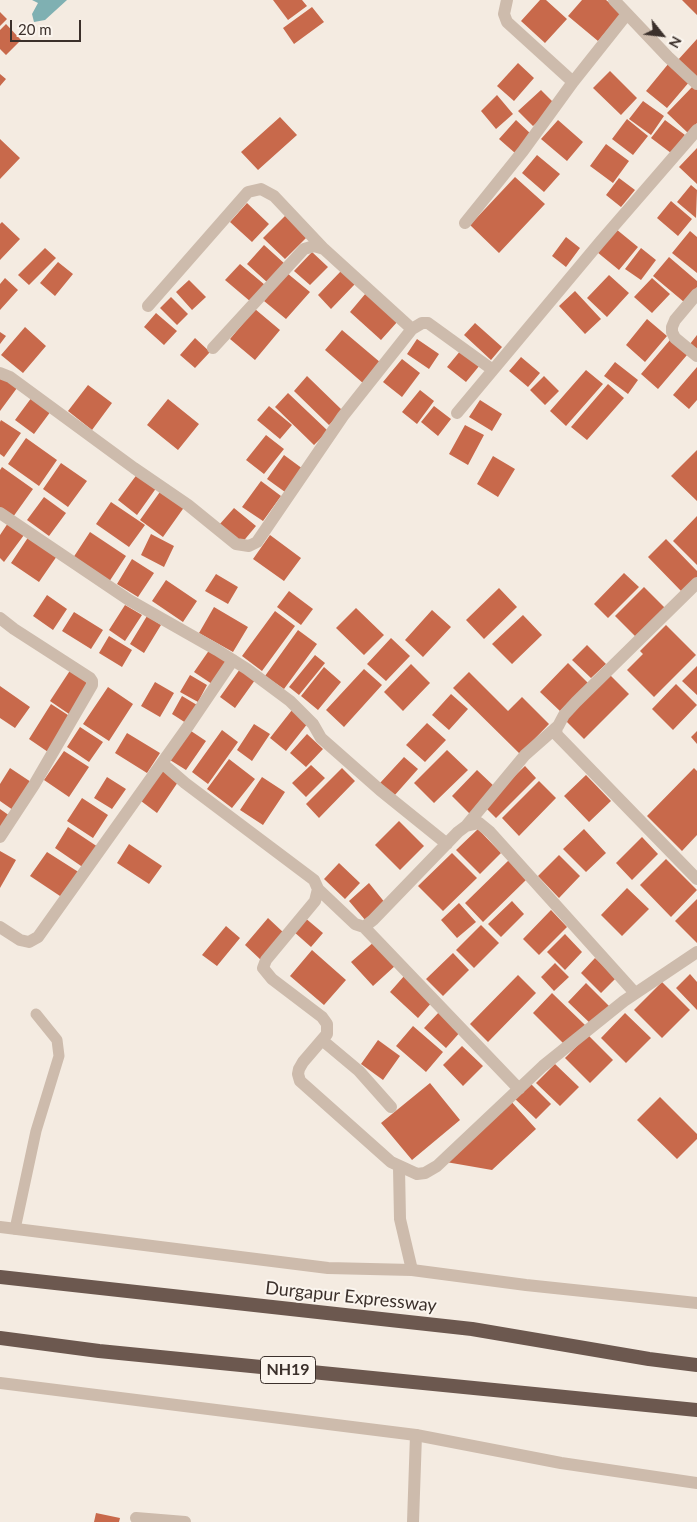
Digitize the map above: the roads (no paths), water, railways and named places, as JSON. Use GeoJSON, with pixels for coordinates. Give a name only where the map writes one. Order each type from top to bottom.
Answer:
{"type":"FeatureCollection","features":[{"type":"Feature","properties":{"kind":"highway","name":"Durgapur Expressway"},"geometry":{"type":"LineString","coordinates":[[0,1277],[472,1329],[649,1359],[697,1365]]}},
{"type":"Feature","properties":{"kind":"highway","name":"NH19"},"geometry":{"type":"LineString","coordinates":[[0,1338],[99,1351],[697,1410]]}},
{"type":"Feature","properties":{"kind":"street"},"geometry":{"type":"LineString","coordinates":[[507,0],[504,14],[507,22],[572,82]]}},
{"type":"Feature","properties":{"kind":"street"},"geometry":{"type":"LineString","coordinates":[[614,0],[668,57],[697,84]]}},
{"type":"Feature","properties":{"kind":"street"},"geometry":{"type":"LineString","coordinates":[[465,223],[523,151],[572,82],[627,14]]}},
{"type":"Feature","properties":{"kind":"street"},"geometry":{"type":"LineString","coordinates":[[457,413],[697,130]]}},
{"type":"Feature","properties":{"kind":"street"},"geometry":{"type":"LineString","coordinates":[[148,306],[248,192],[261,189],[274,196],[324,249],[412,329]]}},
{"type":"Feature","properties":{"kind":"street"},"geometry":{"type":"LineString","coordinates":[[213,348],[304,248],[314,246],[324,249]]}},
{"type":"Feature","properties":{"kind":"street"},"geometry":{"type":"LineString","coordinates":[[697,294],[675,320],[672,332],[675,338],[697,356]]}},
{"type":"Feature","properties":{"kind":"street"},"geometry":{"type":"LineString","coordinates":[[0,373],[10,377],[188,505],[236,544],[249,546],[257,542],[343,416],[412,329],[422,323],[428,323],[492,370]]}},
{"type":"Feature","properties":{"kind":"street"},"geometry":{"type":"LineString","coordinates":[[0,513],[129,600],[233,660],[290,701],[313,724],[321,738],[380,790],[447,844]]}},
{"type":"Feature","properties":{"kind":"street"},"geometry":{"type":"LineString","coordinates":[[697,583],[576,702],[564,715],[556,730],[557,735],[697,879]]}},
{"type":"Feature","properties":{"kind":"street"},"geometry":{"type":"LineString","coordinates":[[0,618],[92,681],[92,686],[0,837]]}},
{"type":"Feature","properties":{"kind":"street"},"geometry":{"type":"LineString","coordinates":[[0,927],[20,940],[29,942],[38,937],[233,660]]}},
{"type":"Feature","properties":{"kind":"street"},"geometry":{"type":"LineString","coordinates":[[364,927],[466,826],[526,755],[558,726]]}},
{"type":"Feature","properties":{"kind":"street"},"geometry":{"type":"LineString","coordinates":[[162,763],[185,783],[314,880],[318,889],[355,924],[364,927],[519,1089]]}},
{"type":"Feature","properties":{"kind":"street"},"geometry":{"type":"LineString","coordinates":[[466,826],[479,823],[490,832],[635,993]]}},
{"type":"Feature","properties":{"kind":"street"},"geometry":{"type":"LineString","coordinates":[[318,889],[318,896],[312,906],[266,960],[263,968],[272,979],[322,1017],[327,1024],[326,1034],[299,1069],[300,1081],[399,1168],[417,1174],[432,1170],[544,1066],[635,993],[697,952]]}},
{"type":"Feature","properties":{"kind":"street"},"geometry":{"type":"LineString","coordinates":[[322,1040],[359,1071],[391,1107]]}},
{"type":"Feature","properties":{"kind":"street"},"geometry":{"type":"LineString","coordinates":[[399,1168],[400,1219],[412,1270]]}},
{"type":"Feature","properties":{"kind":"street"},"geometry":{"type":"LineString","coordinates":[[0,1227],[328,1268],[412,1270],[697,1303]]}},
{"type":"Feature","properties":{"kind":"street"},"geometry":{"type":"LineString","coordinates":[[0,1383],[416,1435],[561,1463],[697,1482]]}},
{"type":"Feature","properties":{"kind":"street"},"geometry":{"type":"LineString","coordinates":[[413,1522],[416,1435]]}},
{"type":"Feature","properties":{"kind":"street"},"geometry":{"type":"LineString","coordinates":[[136,1518],[185,1522]]}},
{"type":"Feature","properties":{"kind":"lane"},"geometry":{"type":"LineString","coordinates":[[15,1229],[36,1131],[59,1056],[57,1040],[36,1014]]}},
{"type":"Feature","properties":{"kind":"water"},"geometry":{"type":"Polygon","coordinates":[[[32,0],[67,0],[45,20],[34,22],[32,14],[38,3],[32,0]]]}}]}
